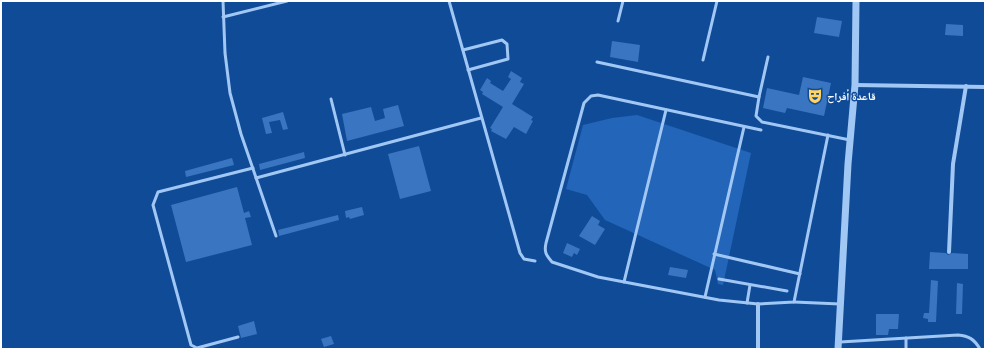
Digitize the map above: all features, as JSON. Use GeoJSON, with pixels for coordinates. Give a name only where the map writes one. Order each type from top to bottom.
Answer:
{"type":"FeatureCollection","features":[{"type":"Feature","properties":{"kind":"street"},"geometry":{"type":"LineString","coordinates":[[838,345],[850,140],[855,85],[856,1]]}},
{"type":"Feature","properties":{"kind":"street"},"geometry":{"type":"LineString","coordinates":[[855,85],[985,86]]}},
{"type":"Feature","properties":{"kind":"street"},"geometry":{"type":"LineString","coordinates":[[949,252],[953,164],[966,86]]}},
{"type":"Feature","properties":{"kind":"street"},"geometry":{"type":"LineString","coordinates":[[758,304],[758,349]]}},
{"type":"Feature","properties":{"kind":"lane"},"geometry":{"type":"LineString","coordinates":[[223,1],[223,17],[230,93],[256,178],[276,236]]}},
{"type":"Feature","properties":{"kind":"lane"},"geometry":{"type":"LineString","coordinates":[[223,17],[287,1]]}},
{"type":"Feature","properties":{"kind":"lane"},"geometry":{"type":"LineString","coordinates":[[449,1],[520,254],[524,259],[535,261]]}},
{"type":"Feature","properties":{"kind":"lane"},"geometry":{"type":"LineString","coordinates":[[618,21],[623,1]]}},
{"type":"Feature","properties":{"kind":"lane"},"geometry":{"type":"LineString","coordinates":[[703,60],[717,1]]}},
{"type":"Feature","properties":{"kind":"lane"},"geometry":{"type":"LineString","coordinates":[[463,50],[502,40],[507,44],[508,60],[468,70]]}},
{"type":"Feature","properties":{"kind":"lane"},"geometry":{"type":"LineString","coordinates":[[768,57],[759,97],[756,116],[758,120],[850,140]]}},
{"type":"Feature","properties":{"kind":"lane"},"geometry":{"type":"LineString","coordinates":[[597,62],[759,97]]}},
{"type":"Feature","properties":{"kind":"lane"},"geometry":{"type":"LineString","coordinates":[[761,130],[598,95],[586,99],[544,251],[552,262],[598,276],[705,297],[758,304],[794,302],[840,304]]}},
{"type":"Feature","properties":{"kind":"lane"},"geometry":{"type":"LineString","coordinates":[[331,99],[345,155]]}},
{"type":"Feature","properties":{"kind":"lane"},"geometry":{"type":"LineString","coordinates":[[624,282],[666,110]]}},
{"type":"Feature","properties":{"kind":"lane"},"geometry":{"type":"LineString","coordinates":[[256,178],[481,118]]}},
{"type":"Feature","properties":{"kind":"lane"},"geometry":{"type":"LineString","coordinates":[[705,297],[744,127]]}},
{"type":"Feature","properties":{"kind":"lane"},"geometry":{"type":"LineString","coordinates":[[794,302],[828,135]]}},
{"type":"Feature","properties":{"kind":"lane"},"geometry":{"type":"LineString","coordinates":[[238,337],[197,348],[191,345],[153,205],[158,192],[253,168]]}},
{"type":"Feature","properties":{"kind":"lane"},"geometry":{"type":"LineString","coordinates":[[714,254],[800,274]]}},
{"type":"Feature","properties":{"kind":"lane"},"geometry":{"type":"LineString","coordinates":[[719,279],[787,291]]}},
{"type":"Feature","properties":{"kind":"lane"},"geometry":{"type":"LineString","coordinates":[[746,303],[750,285]]}},
{"type":"Feature","properties":{"kind":"lane"},"geometry":{"type":"LineString","coordinates":[[838,345],[906,338],[968,336],[976,342],[980,349]]}},
{"type":"Feature","properties":{"kind":"lane"},"geometry":{"type":"LineString","coordinates":[[906,338],[906,349]]}},
{"type":"Feature","properties":{"kind":"shaded area"},"geometry":{"type":"Polygon","coordinates":[[[637,115],[751,153],[723,285],[718,284],[715,270],[605,220],[587,195],[566,189],[583,125],[612,118],[637,115]]]}},
{"type":"Feature","properties":{"kind":"building"},"geometry":{"type":"Polygon","coordinates":[[[817,17],[842,21],[839,37],[814,33],[817,17]]]}},
{"type":"Feature","properties":{"kind":"building"},"geometry":{"type":"Polygon","coordinates":[[[946,24],[963,25],[963,36],[945,35],[946,24]]]}},
{"type":"Feature","properties":{"kind":"building"},"geometry":{"type":"Polygon","coordinates":[[[612,41],[640,45],[638,62],[610,57],[612,41]]]}},
{"type":"Feature","properties":{"kind":"building"},"geometry":{"type":"Polygon","coordinates":[[[511,71],[522,78],[520,82],[524,84],[512,104],[533,117],[531,120],[533,121],[526,134],[514,127],[506,139],[491,131],[492,129],[490,128],[503,107],[482,94],[483,92],[480,90],[487,78],[491,81],[490,83],[503,91],[511,79],[508,77],[511,71]]]}},
{"type":"Feature","properties":{"kind":"building"},"geometry":{"type":"Polygon","coordinates":[[[803,77],[831,83],[824,116],[787,108],[785,113],[763,108],[767,88],[799,95],[803,77]]]}},
{"type":"Feature","properties":{"kind":"building"},"geometry":{"type":"Polygon","coordinates":[[[398,105],[404,126],[347,141],[342,114],[371,107],[375,121],[385,118],[383,109],[398,105]]]}},
{"type":"Feature","properties":{"kind":"building"},"geometry":{"type":"Polygon","coordinates":[[[283,112],[288,129],[283,130],[280,120],[269,122],[272,133],[266,134],[262,118],[283,112]]]}},
{"type":"Feature","properties":{"kind":"building"},"geometry":{"type":"Polygon","coordinates":[[[419,146],[431,191],[400,199],[388,154],[419,146]]]}},
{"type":"Feature","properties":{"kind":"building"},"geometry":{"type":"Polygon","coordinates":[[[304,152],[305,158],[260,170],[259,164],[304,152]]]}},
{"type":"Feature","properties":{"kind":"building"},"geometry":{"type":"Polygon","coordinates":[[[232,158],[234,165],[186,177],[185,171],[232,158]]]}},
{"type":"Feature","properties":{"kind":"building"},"geometry":{"type":"Polygon","coordinates":[[[237,187],[244,213],[249,211],[251,217],[245,218],[252,245],[186,262],[171,205],[237,187]]]}},
{"type":"Feature","properties":{"kind":"building"},"geometry":{"type":"Polygon","coordinates":[[[362,207],[364,215],[350,219],[349,217],[346,218],[345,211],[362,207]]]}},
{"type":"Feature","properties":{"kind":"building"},"geometry":{"type":"Polygon","coordinates":[[[338,215],[339,220],[279,236],[278,230],[338,215]]]}},
{"type":"Feature","properties":{"kind":"building"},"geometry":{"type":"Polygon","coordinates":[[[592,216],[600,221],[598,225],[605,229],[595,245],[579,236],[592,216]]]}},
{"type":"Feature","properties":{"kind":"building"},"geometry":{"type":"Polygon","coordinates":[[[567,243],[580,249],[577,255],[574,253],[572,257],[563,253],[567,243]]]}},
{"type":"Feature","properties":{"kind":"building"},"geometry":{"type":"Polygon","coordinates":[[[930,252],[946,253],[948,255],[952,253],[968,254],[968,269],[929,269],[930,252]]]}},
{"type":"Feature","properties":{"kind":"building"},"geometry":{"type":"Polygon","coordinates":[[[670,267],[688,270],[686,278],[668,275],[670,267]]]}},
{"type":"Feature","properties":{"kind":"building"},"geometry":{"type":"Polygon","coordinates":[[[931,280],[938,281],[936,322],[928,322],[928,319],[923,318],[924,313],[929,313],[931,280]]]}},
{"type":"Feature","properties":{"kind":"building"},"geometry":{"type":"Polygon","coordinates":[[[957,283],[963,284],[962,314],[956,314],[957,283]]]}},
{"type":"Feature","properties":{"kind":"building"},"geometry":{"type":"Polygon","coordinates":[[[876,314],[899,314],[898,329],[889,329],[888,335],[876,335],[876,314]]]}},
{"type":"Feature","properties":{"kind":"building"},"geometry":{"type":"Polygon","coordinates":[[[254,321],[257,334],[241,338],[238,326],[254,321]]]}},
{"type":"Feature","properties":{"kind":"building"},"geometry":{"type":"Polygon","coordinates":[[[331,336],[334,344],[324,347],[321,339],[331,336]]]}},
{"type":"Feature","properties":{"kind":"place","name":"قاعدة أفراح"},"geometry":{"type":"Point","coordinates":[815,96]}}]}
